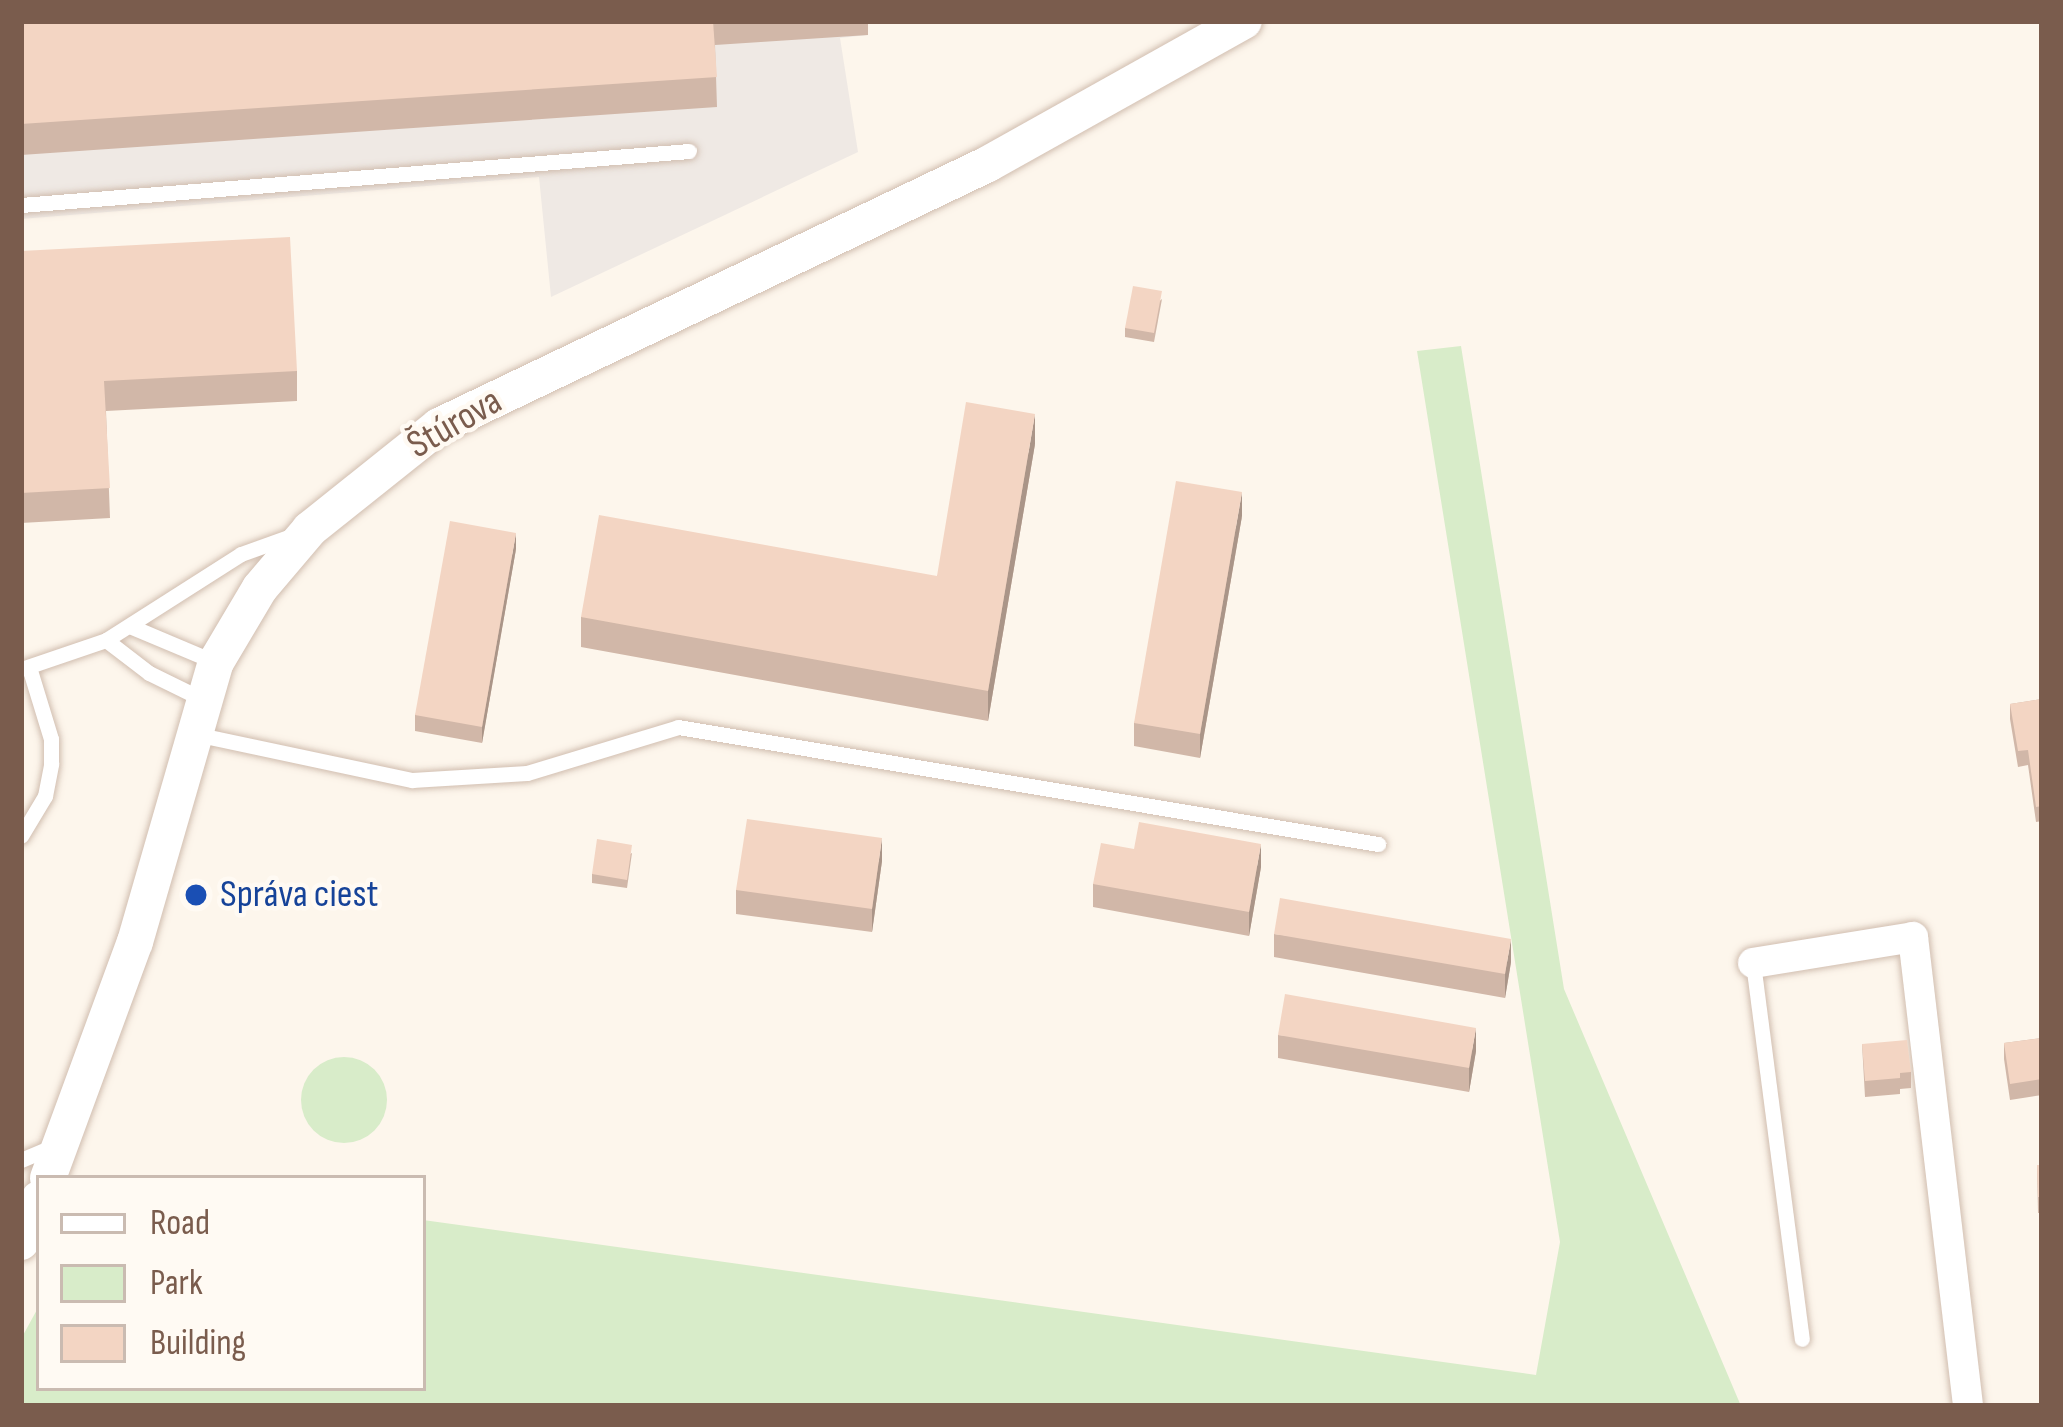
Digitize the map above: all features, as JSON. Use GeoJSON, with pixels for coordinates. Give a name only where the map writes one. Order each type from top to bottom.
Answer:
{"type":"FeatureCollection","features":[{"type":"Feature","properties":{"kind":"street","name":"Štúrova"},"geometry":{"type":"LineString","coordinates":[[49,1175],[134,942],[216,662],[260,589],[310,529],[439,426],[988,164],[1244,21]]}},
{"type":"Feature","properties":{"kind":"street"},"geometry":{"type":"LineString","coordinates":[[1753,963],[1913,938],[1968,1406]]}},
{"type":"Feature","properties":{"kind":"street"},"geometry":{"type":"LineString","coordinates":[[21,1242],[36,1206]]}},
{"type":"Feature","properties":{"kind":"lane"},"geometry":{"type":"LineString","coordinates":[[21,205],[688,151]]}},
{"type":"Feature","properties":{"kind":"lane"},"geometry":{"type":"LineString","coordinates":[[21,836],[45,796],[51,764],[51,739],[25,668],[106,640],[241,554],[310,529]]}},
{"type":"Feature","properties":{"kind":"lane"},"geometry":{"type":"LineString","coordinates":[[132,627],[216,662]]}},
{"type":"Feature","properties":{"kind":"lane"},"geometry":{"type":"LineString","coordinates":[[106,640],[197,716],[412,780],[527,773],[678,727],[1378,844]]}},
{"type":"Feature","properties":{"kind":"lane"},"geometry":{"type":"LineString","coordinates":[[1753,963],[1802,1339]]}},
{"type":"Feature","properties":{"kind":"lane"},"geometry":{"type":"LineString","coordinates":[[21,1160],[63,1142]]}},
{"type":"Feature","properties":{"kind":"shaded area"},"geometry":{"type":"Polygon","coordinates":[[[21,21],[868,35],[840,38],[858,152],[551,297],[539,177],[21,219],[21,21]]]}},
{"type":"Feature","properties":{"kind":"green space"},"geometry":{"type":"Polygon","coordinates":[[[1461,346],[1564,989],[1741,1406],[21,1406],[21,1339],[36,1312],[36,1391],[426,1391],[426,1220],[1536,1375],[1560,1242],[1417,351],[1461,346]]]}},
{"type":"Feature","properties":{"kind":"green space"},"geometry":{"type":"Polygon","coordinates":[[[344,1057],[375,1069],[387,1100],[375,1131],[344,1143],[313,1131],[301,1100],[313,1069],[344,1057]]]}},
{"type":"Feature","properties":{"kind":"building"},"geometry":{"type":"Polygon","coordinates":[[[21,21],[713,21],[717,77],[21,124],[21,21]]]}},
{"type":"Feature","properties":{"kind":"building"},"geometry":{"type":"Polygon","coordinates":[[[290,237],[297,371],[104,381],[110,488],[21,493],[21,251],[290,237]]]}},
{"type":"Feature","properties":{"kind":"building"},"geometry":{"type":"Polygon","coordinates":[[[1133,286],[1162,291],[1154,333],[1125,328],[1133,286]]]}},
{"type":"Feature","properties":{"kind":"building"},"geometry":{"type":"Polygon","coordinates":[[[966,402],[1035,414],[988,691],[581,617],[599,515],[937,576],[966,402]]]}},
{"type":"Feature","properties":{"kind":"building"},"geometry":{"type":"Polygon","coordinates":[[[1176,481],[1242,492],[1200,734],[1134,723],[1176,481]]]}},
{"type":"Feature","properties":{"kind":"building"},"geometry":{"type":"Polygon","coordinates":[[[450,521],[516,533],[482,727],[415,715],[450,521]]]}},
{"type":"Feature","properties":{"kind":"building"},"geometry":{"type":"Polygon","coordinates":[[[2042,699],[2042,806],[2036,807],[2028,750],[2018,751],[2010,704],[2042,699]]]}},
{"type":"Feature","properties":{"kind":"building"},"geometry":{"type":"Polygon","coordinates":[[[747,819],[882,838],[872,909],[736,890],[747,819]]]}},
{"type":"Feature","properties":{"kind":"building"},"geometry":{"type":"Polygon","coordinates":[[[1139,822],[1261,844],[1249,912],[1093,884],[1101,843],[1134,849],[1139,822]]]}},
{"type":"Feature","properties":{"kind":"building"},"geometry":{"type":"Polygon","coordinates":[[[597,839],[632,845],[627,880],[592,874],[597,839]]]}},
{"type":"Feature","properties":{"kind":"building"},"geometry":{"type":"Polygon","coordinates":[[[1280,898],[1511,939],[1505,974],[1274,934],[1280,898]]]}},
{"type":"Feature","properties":{"kind":"building"},"geometry":{"type":"Polygon","coordinates":[[[1285,994],[1476,1028],[1469,1068],[1278,1035],[1285,994]]]}},
{"type":"Feature","properties":{"kind":"building"},"geometry":{"type":"Polygon","coordinates":[[[2042,1038],[2042,1079],[2010,1084],[2004,1043],[2042,1038]]]}},
{"type":"Feature","properties":{"kind":"building"},"geometry":{"type":"Polygon","coordinates":[[[1907,1040],[1911,1072],[1900,1073],[1900,1078],[1865,1081],[1862,1044],[1907,1040]]]}},
{"type":"Feature","properties":{"kind":"building"},"geometry":{"type":"Polygon","coordinates":[[[2037,1165],[2042,1165],[2042,1197],[2038,1197],[2037,1165]]]}},
{"type":"Feature","properties":{"kind":"place","name":"Správa ciest"},"geometry":{"type":"Point","coordinates":[196,895]}}]}
